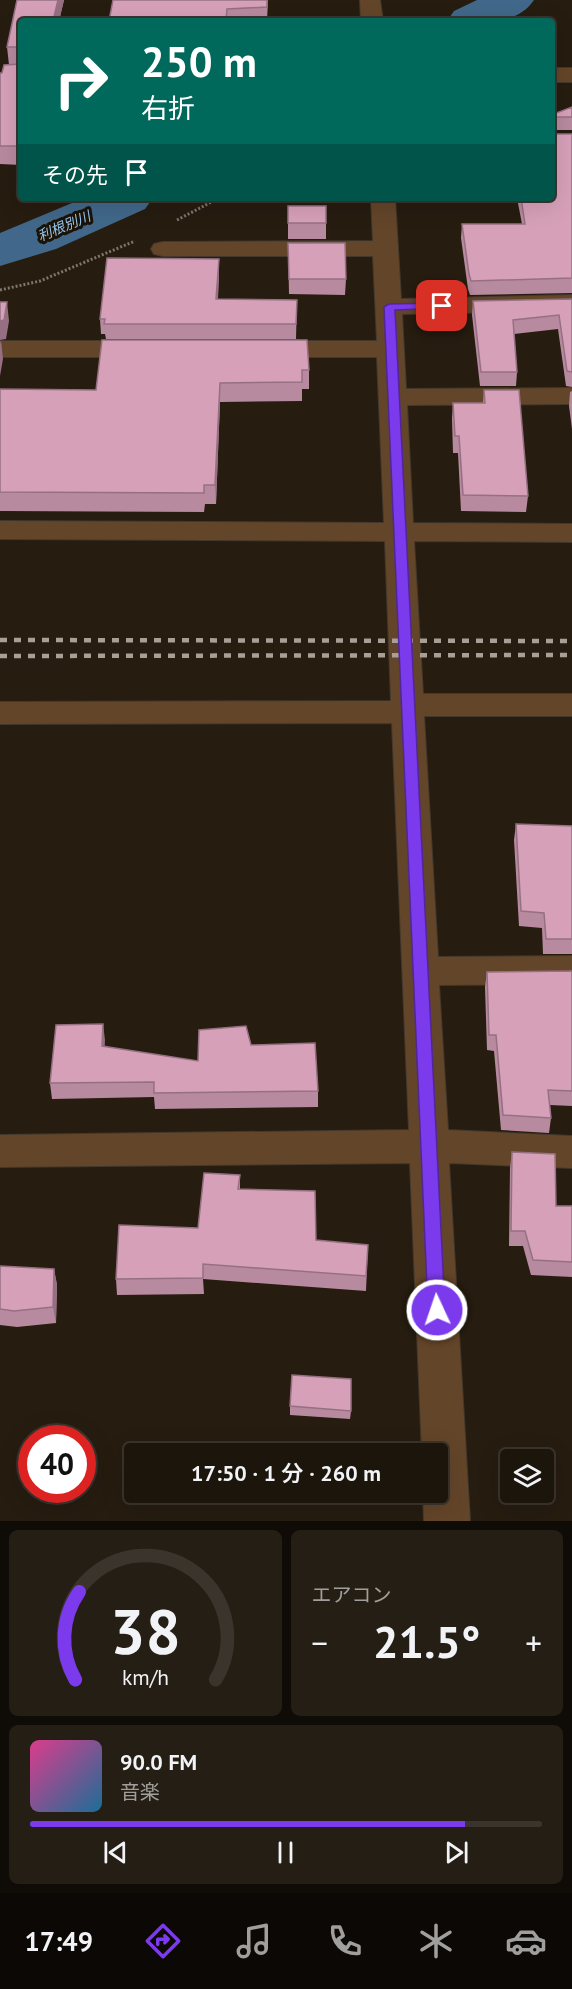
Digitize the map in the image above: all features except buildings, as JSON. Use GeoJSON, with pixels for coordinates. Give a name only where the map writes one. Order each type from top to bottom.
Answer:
{"type":"FeatureCollection","features":[{"type":"Feature","properties":{"kind":"street"},"geometry":{"type":"LineString","coordinates":[[370,0],[372,18]]}},
{"type":"Feature","properties":{"kind":"street"},"geometry":{"type":"LineString","coordinates":[[555,75],[572,75]]}},
{"type":"Feature","properties":{"kind":"street"},"geometry":{"type":"LineString","coordinates":[[388,201],[384,248],[389,307],[447,1521]]}},
{"type":"Feature","properties":{"kind":"street"},"geometry":{"type":"LineString","coordinates":[[152,243],[384,248]]}},
{"type":"Feature","properties":{"kind":"street"},"geometry":{"type":"LineString","coordinates":[[389,307],[572,303]]}},
{"type":"Feature","properties":{"kind":"street"},"geometry":{"type":"LineString","coordinates":[[0,349],[167,349]]}},
{"type":"Feature","properties":{"kind":"street"},"geometry":{"type":"LineString","coordinates":[[238,349],[391,349]]}},
{"type":"Feature","properties":{"kind":"street"},"geometry":{"type":"LineString","coordinates":[[393,397],[572,396]]}},
{"type":"Feature","properties":{"kind":"street"},"geometry":{"type":"LineString","coordinates":[[0,530],[572,533]]}},
{"type":"Feature","properties":{"kind":"street"},"geometry":{"type":"LineString","coordinates":[[0,713],[572,705]]}},
{"type":"Feature","properties":{"kind":"street"},"geometry":{"type":"LineString","coordinates":[[420,971],[572,970]]}},
{"type":"Feature","properties":{"kind":"street"},"geometry":{"type":"LineString","coordinates":[[0,1151],[428,1146],[572,1152]]}},
{"type":"Feature","properties":{"kind":"path"},"geometry":{"type":"LineString","coordinates":[[168,224],[213,201]]}},
{"type":"Feature","properties":{"kind":"path"},"geometry":{"type":"LineString","coordinates":[[0,290],[40,281],[116,250],[152,243]]}},
{"type":"Feature","properties":{"kind":"waterway","name":"利根別川"},"geometry":{"type":"LineString","coordinates":[[476,18],[512,0]]}},
{"type":"Feature","properties":{"kind":"waterway","name":"利根別川"},"geometry":{"type":"LineString","coordinates":[[0,250],[37,238],[120,201]]}},
{"type":"Feature","properties":{"kind":"railway"},"geometry":{"type":"LineString","coordinates":[[0,640],[572,641]]}},
{"type":"Feature","properties":{"kind":"railway"},"geometry":{"type":"LineString","coordinates":[[0,656],[572,655]]}},
{"type":"Feature","properties":{"kind":"route"},"geometry":{"type":"LineString","coordinates":[[437,1310],[389,307],[442,306]]}}]}
